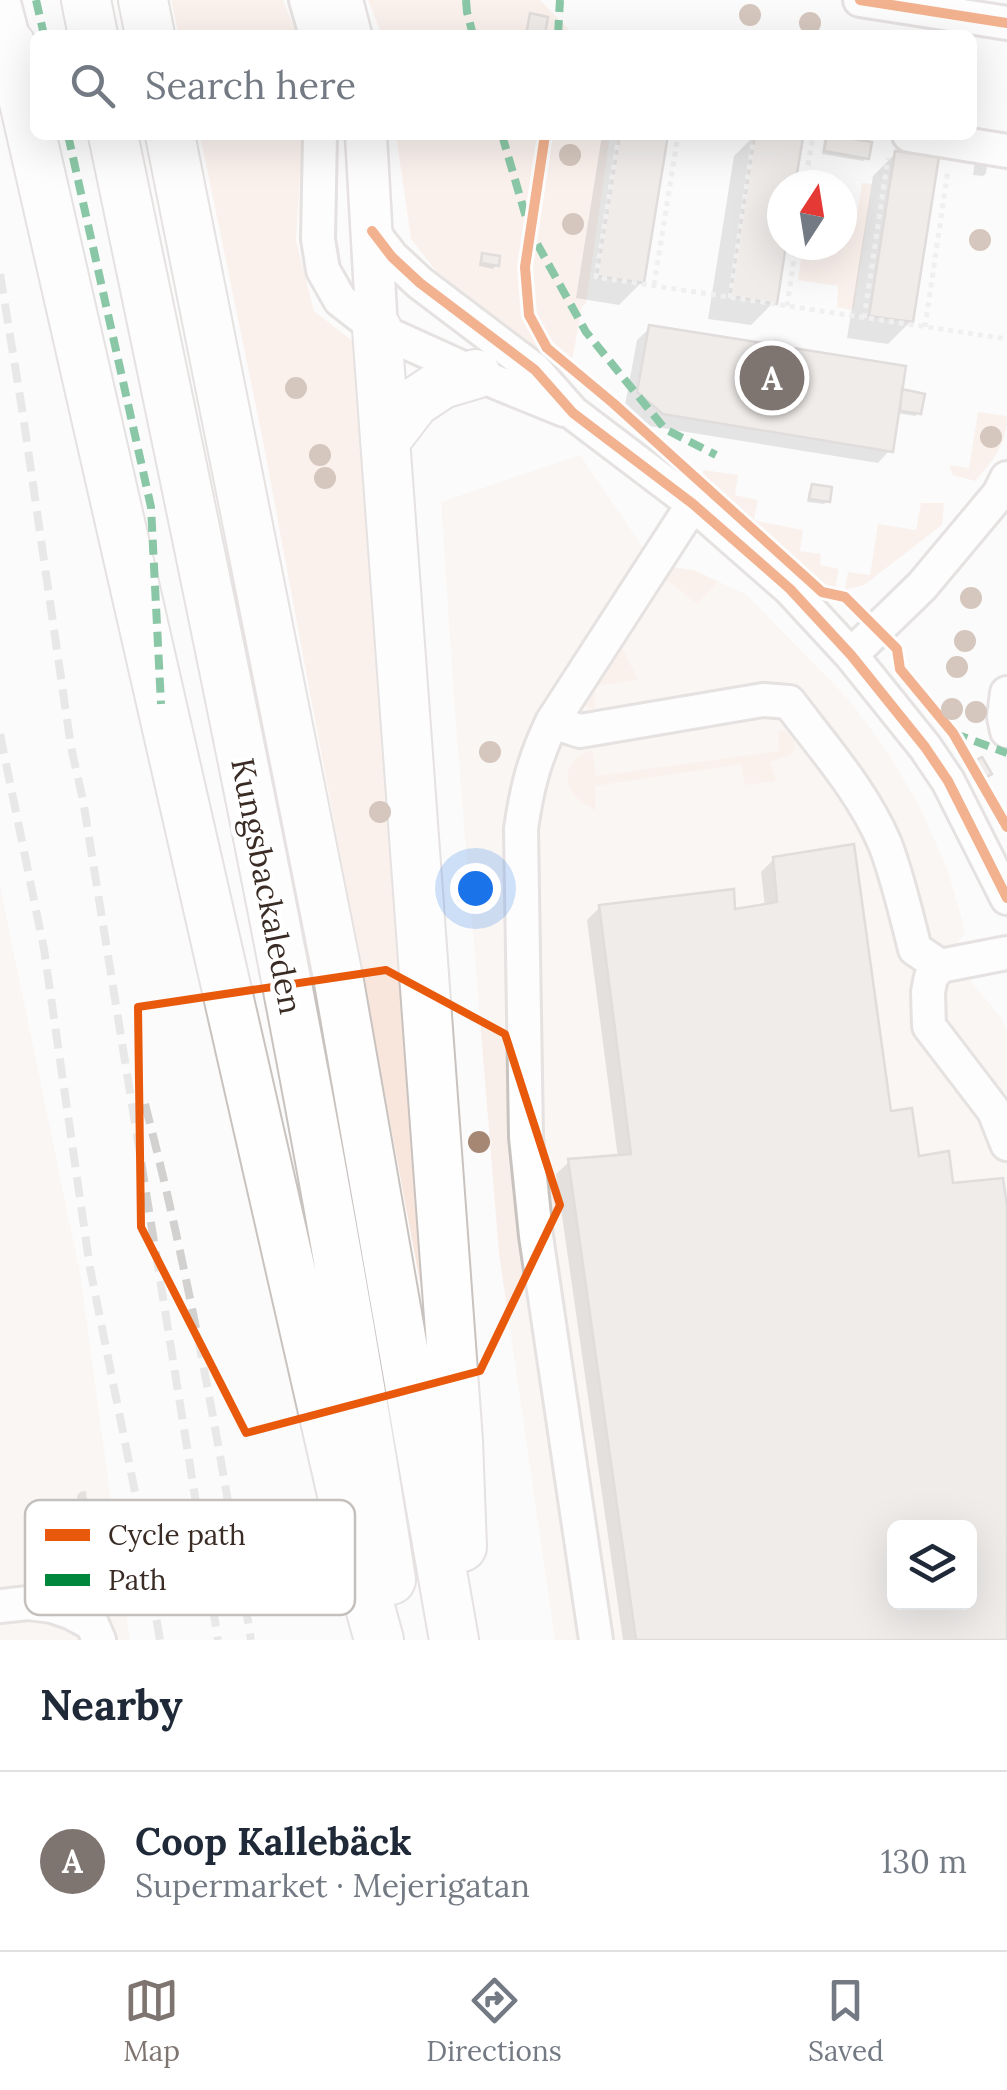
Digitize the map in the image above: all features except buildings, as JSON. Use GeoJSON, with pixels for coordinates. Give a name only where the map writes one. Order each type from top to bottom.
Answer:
{"type":"FeatureCollection","features":[{"type":"Feature","properties":{"kind":"highway"},"geometry":{"type":"LineString","coordinates":[[86,0],[92,30]]}},
{"type":"Feature","properties":{"kind":"highway"},"geometry":{"type":"LineString","coordinates":[[143,0],[149,30]]}},
{"type":"Feature","properties":{"kind":"highway"},"geometry":{"type":"LineString","coordinates":[[4,28],[30,139]]}},
{"type":"Feature","properties":{"kind":"highway"},"geometry":{"type":"LineString","coordinates":[[30,140],[342,1500]]}},
{"type":"Feature","properties":{"kind":"highway","name":"Kungsbackaleden"},"geometry":{"type":"LineString","coordinates":[[115,140],[296,1023],[400,1640]]}},
{"type":"Feature","properties":{"kind":"highway","name":"Kungsbackaleden"},"geometry":{"type":"LineString","coordinates":[[171,140],[338,982],[454,1640]]}},
{"type":"Feature","properties":{"kind":"highway"},"geometry":{"type":"LineString","coordinates":[[377,329],[458,1441],[465,1640]]}},
{"type":"Feature","properties":{"kind":"highway"},"geometry":{"type":"LineString","coordinates":[[385,442],[415,402],[442,384],[476,374]]}},
{"type":"Feature","properties":{"kind":"highway"},"geometry":{"type":"LineString","coordinates":[[355,1556],[380,1640]]}},
{"type":"Feature","properties":{"kind":"main road"},"geometry":{"type":"LineString","coordinates":[[342,0],[350,30]]}},
{"type":"Feature","properties":{"kind":"main road"},"geometry":{"type":"LineString","coordinates":[[366,140],[377,329]]}},
{"type":"Feature","properties":{"kind":"street"},"geometry":{"type":"LineString","coordinates":[[306,0],[315,30]]}},
{"type":"Feature","properties":{"kind":"street"},"geometry":{"type":"LineString","coordinates":[[860,0],[1007,24]]}},
{"type":"Feature","properties":{"kind":"street"},"geometry":{"type":"LineString","coordinates":[[320,140],[318,239],[324,270],[340,300],[377,329],[573,414]]}},
{"type":"Feature","properties":{"kind":"street"},"geometry":{"type":"LineString","coordinates":[[899,144],[952,142],[1007,151]]}},
{"type":"Feature","properties":{"kind":"street"},"geometry":{"type":"LineString","coordinates":[[372,231],[420,284],[535,370],[573,414],[693,504],[790,589],[851,655],[925,747],[948,781],[1007,898]]}},
{"type":"Feature","properties":{"kind":"street"},"geometry":{"type":"LineString","coordinates":[[851,655],[922,586],[1004,490]]}},
{"type":"Feature","properties":{"kind":"street"},"geometry":{"type":"LineString","coordinates":[[596,1640],[536,1236],[526,1137],[521,829],[528,783],[552,722],[693,504]]}},
{"type":"Feature","properties":{"kind":"street"},"geometry":{"type":"LineString","coordinates":[[1007,692],[1007,731]]}},
{"type":"Feature","properties":{"kind":"street"},"geometry":{"type":"LineString","coordinates":[[552,722],[580,731],[763,700],[789,702],[866,807],[884,844],[915,949],[940,966]]}},
{"type":"Feature","properties":{"kind":"street"},"geometry":{"type":"LineString","coordinates":[[1007,952],[940,966],[931,976],[928,992],[929,1026],[994,1111],[1007,1144]]}},
{"type":"Feature","properties":{"kind":"street"},"geometry":{"type":"LineString","coordinates":[[0,1606],[25,1603]]}},
{"type":"Feature","properties":{"kind":"street"},"geometry":{"type":"LineString","coordinates":[[77,1615],[92,1624],[99,1640]]}},
{"type":"Feature","properties":{"kind":"path"},"geometry":{"type":"LineString","coordinates":[[618,140],[596,277],[1007,340]]}},
{"type":"Feature","properties":{"kind":"path"},"geometry":{"type":"LineString","coordinates":[[654,286],[677,140]]}},
{"type":"Feature","properties":{"kind":"path"},"geometry":{"type":"LineString","coordinates":[[730,298],[753,140]]}},
{"type":"Feature","properties":{"kind":"path"},"geometry":{"type":"LineString","coordinates":[[807,170],[811,140]]}},
{"type":"Feature","properties":{"kind":"path"},"geometry":{"type":"LineString","coordinates":[[924,327],[952,142]]}},
{"type":"Feature","properties":{"kind":"path"},"geometry":{"type":"LineString","coordinates":[[864,318],[899,144]]}},
{"type":"Feature","properties":{"kind":"path"},"geometry":{"type":"LineString","coordinates":[[787,306],[794,260]]}},
{"type":"Feature","properties":{"kind":"highlighted area"},"geometry":{"type":"Polygon","coordinates":[[[386,970],[505,1034],[560,1205],[480,1371],[246,1433],[141,1227],[138,1007],[386,970]]]}},
{"type":"Feature","properties":{"kind":"shaded area"},"geometry":{"type":"Polygon","coordinates":[[[171,0],[283,0],[295,30],[178,30],[171,0]]]}},
{"type":"Feature","properties":{"kind":"shaded area"},"geometry":{"type":"Polygon","coordinates":[[[368,0],[540,0],[569,30],[380,30],[368,0]]]}},
{"type":"Feature","properties":{"kind":"shaded area"},"geometry":{"type":"Polygon","coordinates":[[[201,140],[303,140],[296,240],[314,311],[358,345],[424,1304],[262,436],[201,140]]]}},
{"type":"Feature","properties":{"kind":"shaded area"},"geometry":{"type":"Polygon","coordinates":[[[397,140],[609,140],[586,303],[582,307],[569,377],[436,271],[411,239],[397,140]]]}},
{"type":"Feature","properties":{"kind":"shaded area"},"geometry":{"type":"Polygon","coordinates":[[[862,183],[872,184],[854,307],[850,310],[837,307],[838,286],[798,280],[801,260],[857,260],[862,183]]]}},
{"type":"Feature","properties":{"kind":"shaded area"},"geometry":{"type":"Polygon","coordinates":[[[978,412],[1007,416],[998,452],[975,481],[953,475],[949,465],[969,468],[978,412]]]}},
{"type":"Feature","properties":{"kind":"shaded area"},"geometry":{"type":"Polygon","coordinates":[[[580,455],[646,552],[669,567],[694,570],[747,595],[850,701],[887,751],[919,805],[948,871],[966,933],[958,941],[972,983],[1007,1030],[1007,1640],[555,1640],[499,1253],[441,502],[580,455]]]}},
{"type":"Feature","properties":{"kind":"shaded area"},"geometry":{"type":"Polygon","coordinates":[[[704,470],[738,475],[735,495],[758,500],[754,519],[757,521],[803,530],[800,551],[821,554],[820,565],[839,569],[835,589],[826,586],[700,478],[704,470]]]}},
{"type":"Feature","properties":{"kind":"shaded area"},"geometry":{"type":"Polygon","coordinates":[[[921,503],[944,503],[942,525],[864,585],[845,590],[848,572],[870,575],[878,524],[916,530],[921,503]]]}},
{"type":"Feature","properties":{"kind":"shaded area"},"geometry":{"type":"Polygon","coordinates":[[[669,567],[694,570],[718,582],[697,604],[665,578],[620,643],[638,680],[594,686],[596,709],[588,708],[581,697],[669,567]]]}},
{"type":"Feature","properties":{"kind":"shaded area"},"geometry":{"type":"Polygon","coordinates":[[[778,730],[790,734],[796,746],[790,755],[770,762],[776,781],[745,785],[741,764],[595,786],[596,810],[577,798],[568,780],[572,763],[592,750],[596,776],[779,751],[778,730]]]}},
{"type":"Feature","properties":{"kind":"shaded area"},"geometry":{"type":"Polygon","coordinates":[[[0,886],[80,1273],[111,1500],[25,1500],[25,1615],[127,1615],[130,1640],[0,1640],[0,886]]]}},
{"type":"Feature","properties":{"kind":"railway"},"geometry":{"type":"LineString","coordinates":[[0,274],[71,747],[83,800],[196,1500]]}},
{"type":"Feature","properties":{"kind":"railway"},"geometry":{"type":"LineString","coordinates":[[0,734],[44,949],[90,1268],[136,1500]]}},
{"type":"Feature","properties":{"kind":"railway"},"geometry":{"type":"LineString","coordinates":[[145,1104],[177,1237],[228,1500]]}},
{"type":"Feature","properties":{"kind":"railway"},"geometry":{"type":"LineString","coordinates":[[156,1615],[160,1640]]}},
{"type":"Feature","properties":{"kind":"railway"},"geometry":{"type":"LineString","coordinates":[[214,1615],[218,1640]]}},
{"type":"Feature","properties":{"kind":"railway"},"geometry":{"type":"LineString","coordinates":[[247,1615],[251,1640]]}},
{"type":"Feature","properties":{"kind":"marked path"},"geometry":{"type":"LineString","coordinates":[[36,0],[43,30]]}},
{"type":"Feature","properties":{"kind":"marked path"},"geometry":{"type":"LineString","coordinates":[[466,0],[472,30]]}},
{"type":"Feature","properties":{"kind":"marked path"},"geometry":{"type":"LineString","coordinates":[[558,30],[560,0]]}},
{"type":"Feature","properties":{"kind":"marked path"},"geometry":{"type":"LineString","coordinates":[[69,140],[151,507],[161,704]]}},
{"type":"Feature","properties":{"kind":"marked path"},"geometry":{"type":"LineString","coordinates":[[503,140],[530,231],[586,332],[665,429],[716,455]]}},
{"type":"Feature","properties":{"kind":"marked path"},"geometry":{"type":"LineString","coordinates":[[953,733],[1007,753]]}},
{"type":"Feature","properties":{"kind":"cycle path"},"geometry":{"type":"LineString","coordinates":[[860,0],[1007,23]]}},
{"type":"Feature","properties":{"kind":"cycle path"},"geometry":{"type":"LineString","coordinates":[[544,140],[525,267],[529,315],[547,348],[822,592],[845,597],[897,649],[900,669],[953,733],[1007,827]]}},
{"type":"Feature","properties":{"kind":"cycle path"},"geometry":{"type":"LineString","coordinates":[[372,231],[420,283],[535,370],[573,413],[693,504],[790,589],[851,655],[925,747],[948,781],[1007,898]]}},
{"type":"Feature","properties":{"kind":"place","name":"Coop Kallebäck"},"geometry":{"type":"Point","coordinates":[772,378]}}]}
